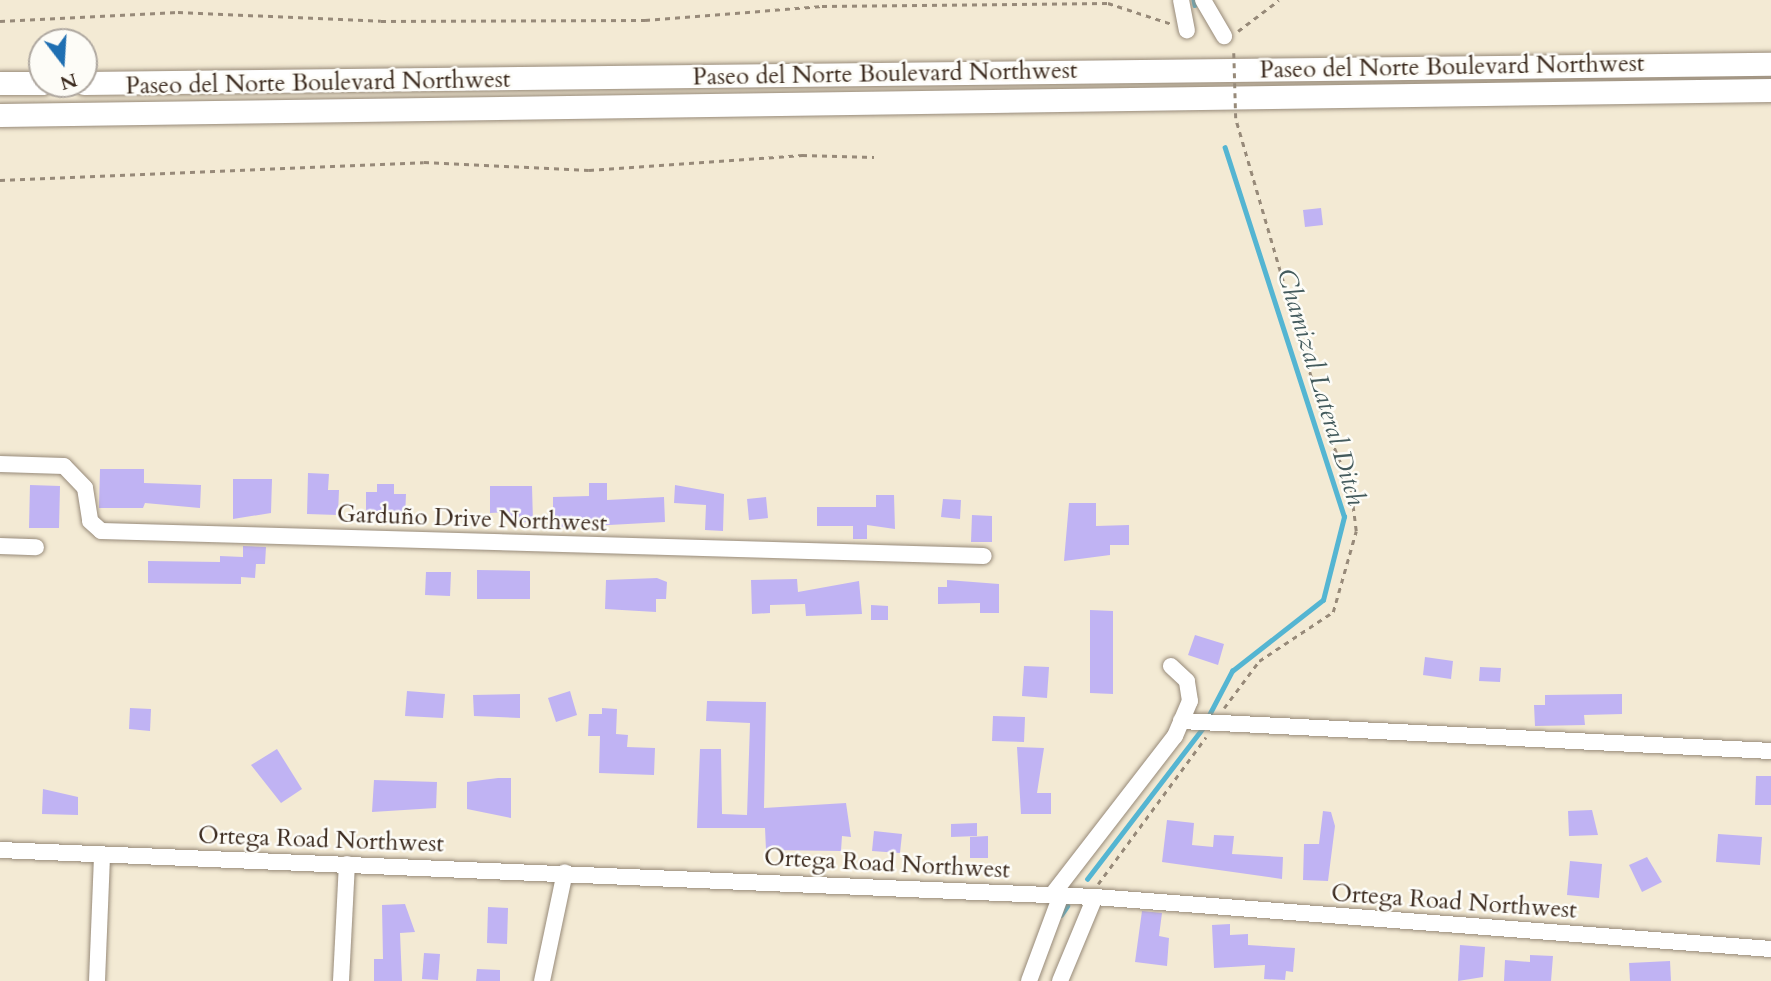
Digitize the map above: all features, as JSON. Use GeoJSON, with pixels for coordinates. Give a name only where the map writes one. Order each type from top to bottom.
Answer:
{"type":"FeatureCollection","features":[{"type":"Feature","properties":{"kind":"highway","name":"Paseo del Norte Boulevard Northwest"},"geometry":{"type":"LineString","coordinates":[[98,82],[1771,64]]}},
{"type":"Feature","properties":{"kind":"highway"},"geometry":{"type":"LineString","coordinates":[[0,83],[28,83]]}},
{"type":"Feature","properties":{"kind":"highway","name":"Paseo del Norte Boulevard Northwest"},"geometry":{"type":"LineString","coordinates":[[0,115],[1771,90]]}},
{"type":"Feature","properties":{"kind":"street"},"geometry":{"type":"LineString","coordinates":[[1181,0],[1187,30]]}},
{"type":"Feature","properties":{"kind":"street"},"geometry":{"type":"LineString","coordinates":[[1203,0],[1224,36]]}},
{"type":"Feature","properties":{"kind":"street","name":"Garduño Drive Northwest"},"geometry":{"type":"LineString","coordinates":[[0,464],[64,466],[85,488],[90,521],[101,531],[984,556]]}},
{"type":"Feature","properties":{"kind":"street"},"geometry":{"type":"LineString","coordinates":[[0,546],[36,547]]}},
{"type":"Feature","properties":{"kind":"street"},"geometry":{"type":"LineString","coordinates":[[1029,981],[1057,895],[1181,721],[1190,701],[1187,681],[1171,666]]}},
{"type":"Feature","properties":{"kind":"street"},"geometry":{"type":"LineString","coordinates":[[1181,721],[1771,751]]}},
{"type":"Feature","properties":{"kind":"street","name":"Ortega Road Northwest"},"geometry":{"type":"LineString","coordinates":[[0,850],[565,872],[1094,897],[1771,949]]}},
{"type":"Feature","properties":{"kind":"street"},"geometry":{"type":"LineString","coordinates":[[97,981],[102,855]]}},
{"type":"Feature","properties":{"kind":"street"},"geometry":{"type":"LineString","coordinates":[[341,981],[347,864]]}},
{"type":"Feature","properties":{"kind":"street"},"geometry":{"type":"LineString","coordinates":[[542,981],[565,872]]}},
{"type":"Feature","properties":{"kind":"street"},"geometry":{"type":"LineString","coordinates":[[1060,981],[1094,897]]}},
{"type":"Feature","properties":{"kind":"path"},"geometry":{"type":"LineString","coordinates":[[1224,36],[1279,0]]}},
{"type":"Feature","properties":{"kind":"path"},"geometry":{"type":"LineString","coordinates":[[0,21],[178,12],[381,21],[645,20],[822,6],[1108,4],[1187,30]]}},
{"type":"Feature","properties":{"kind":"path"},"geometry":{"type":"LineString","coordinates":[[1094,897],[1105,869],[1217,723],[1232,691],[1259,661],[1333,611],[1356,531],[1351,490],[1325,425],[1236,120],[1234,53]]}},
{"type":"Feature","properties":{"kind":"path"},"geometry":{"type":"LineString","coordinates":[[0,180],[424,162],[589,170],[802,155],[874,157]]}},
{"type":"Feature","properties":{"kind":"building"},"geometry":{"type":"Polygon","coordinates":[[[1321,208],[1323,225],[1305,227],[1303,210],[1321,208]]]}},
{"type":"Feature","properties":{"kind":"building"},"geometry":{"type":"Polygon","coordinates":[[[100,469],[144,469],[144,483],[201,485],[200,508],[145,503],[143,508],[99,508],[100,469]]]}},
{"type":"Feature","properties":{"kind":"building"},"geometry":{"type":"Polygon","coordinates":[[[308,473],[329,474],[328,490],[339,490],[338,515],[307,514],[308,473]]]}},
{"type":"Feature","properties":{"kind":"building"},"geometry":{"type":"Polygon","coordinates":[[[233,479],[272,479],[271,513],[233,519],[233,479]]]}},
{"type":"Feature","properties":{"kind":"building"},"geometry":{"type":"Polygon","coordinates":[[[589,483],[607,483],[607,500],[664,497],[665,522],[553,528],[553,497],[589,496],[589,483]]]}},
{"type":"Feature","properties":{"kind":"building"},"geometry":{"type":"Polygon","coordinates":[[[377,484],[394,484],[394,494],[406,494],[405,518],[366,517],[366,492],[377,492],[377,484]]]}},
{"type":"Feature","properties":{"kind":"building"},"geometry":{"type":"Polygon","coordinates":[[[30,485],[60,486],[59,528],[29,528],[30,485]]]}},
{"type":"Feature","properties":{"kind":"building"},"geometry":{"type":"Polygon","coordinates":[[[675,485],[724,494],[723,531],[705,530],[706,505],[674,503],[675,485]]]}},
{"type":"Feature","properties":{"kind":"building"},"geometry":{"type":"Polygon","coordinates":[[[490,486],[532,486],[533,522],[509,523],[509,512],[490,513],[490,486]]]}},
{"type":"Feature","properties":{"kind":"building"},"geometry":{"type":"Polygon","coordinates":[[[876,495],[894,495],[895,529],[867,525],[867,539],[853,539],[853,526],[817,526],[817,507],[876,507],[876,495]]]}},
{"type":"Feature","properties":{"kind":"building"},"geometry":{"type":"Polygon","coordinates":[[[766,497],[768,518],[749,520],[747,499],[766,497]]]}},
{"type":"Feature","properties":{"kind":"building"},"geometry":{"type":"Polygon","coordinates":[[[943,499],[961,500],[960,519],[941,517],[943,499]]]}},
{"type":"Feature","properties":{"kind":"building"},"geometry":{"type":"Polygon","coordinates":[[[1069,503],[1096,503],[1096,526],[1129,525],[1129,545],[1110,545],[1110,555],[1064,561],[1069,503]]]}},
{"type":"Feature","properties":{"kind":"building"},"geometry":{"type":"Polygon","coordinates":[[[972,515],[992,516],[992,542],[971,542],[972,515]]]}},
{"type":"Feature","properties":{"kind":"building"},"geometry":{"type":"Polygon","coordinates":[[[243,546],[266,547],[265,564],[256,564],[255,578],[241,577],[241,584],[148,583],[148,561],[220,562],[220,556],[243,557],[243,546]]]}},
{"type":"Feature","properties":{"kind":"building"},"geometry":{"type":"Polygon","coordinates":[[[477,570],[530,571],[530,599],[477,599],[477,570]]]}},
{"type":"Feature","properties":{"kind":"building"},"geometry":{"type":"Polygon","coordinates":[[[426,572],[451,572],[450,596],[425,595],[426,572]]]}},
{"type":"Feature","properties":{"kind":"building"},"geometry":{"type":"Polygon","coordinates":[[[657,578],[667,582],[666,599],[656,599],[656,612],[605,609],[606,580],[657,578]]]}},
{"type":"Feature","properties":{"kind":"building"},"geometry":{"type":"Polygon","coordinates":[[[797,579],[798,592],[859,581],[862,614],[806,616],[805,604],[770,605],[770,613],[752,614],[751,580],[797,579]]]}},
{"type":"Feature","properties":{"kind":"building"},"geometry":{"type":"Polygon","coordinates":[[[947,580],[999,584],[999,613],[980,613],[980,603],[938,604],[938,587],[947,587],[947,580]]]}},
{"type":"Feature","properties":{"kind":"building"},"geometry":{"type":"Polygon","coordinates":[[[871,605],[888,606],[888,620],[871,620],[871,605]]]}},
{"type":"Feature","properties":{"kind":"building"},"geometry":{"type":"Polygon","coordinates":[[[1090,610],[1113,611],[1113,694],[1090,693],[1090,610]]]}},
{"type":"Feature","properties":{"kind":"building"},"geometry":{"type":"Polygon","coordinates":[[[1195,635],[1224,644],[1218,665],[1188,655],[1195,635]]]}},
{"type":"Feature","properties":{"kind":"building"},"geometry":{"type":"Polygon","coordinates":[[[1425,657],[1453,661],[1451,679],[1423,675],[1425,657]]]}},
{"type":"Feature","properties":{"kind":"building"},"geometry":{"type":"Polygon","coordinates":[[[1024,666],[1049,667],[1047,698],[1022,696],[1024,666]]]}},
{"type":"Feature","properties":{"kind":"building"},"geometry":{"type":"Polygon","coordinates":[[[1480,667],[1501,668],[1500,682],[1479,681],[1480,667]]]}},
{"type":"Feature","properties":{"kind":"building"},"geometry":{"type":"Polygon","coordinates":[[[407,691],[445,694],[443,718],[405,716],[407,691]]]}},
{"type":"Feature","properties":{"kind":"building"},"geometry":{"type":"Polygon","coordinates":[[[570,691],[577,715],[556,722],[548,698],[570,691]]]}},
{"type":"Feature","properties":{"kind":"building"},"geometry":{"type":"Polygon","coordinates":[[[520,694],[520,718],[474,716],[473,695],[520,694]]]}},
{"type":"Feature","properties":{"kind":"building"},"geometry":{"type":"Polygon","coordinates":[[[1622,694],[1622,714],[1584,715],[1585,725],[1535,726],[1534,705],[1545,705],[1545,695],[1622,694]]]}},
{"type":"Feature","properties":{"kind":"building"},"geometry":{"type":"Polygon","coordinates":[[[707,701],[766,702],[764,808],[846,803],[851,837],[842,836],[841,851],[766,850],[765,828],[697,828],[700,749],[721,749],[722,814],[747,815],[750,723],[706,721],[707,701]]]}},
{"type":"Feature","properties":{"kind":"building"},"geometry":{"type":"Polygon","coordinates":[[[130,708],[151,709],[150,731],[129,729],[130,708]]]}},
{"type":"Feature","properties":{"kind":"building"},"geometry":{"type":"Polygon","coordinates":[[[602,708],[617,709],[616,734],[628,735],[627,747],[655,748],[654,775],[599,773],[600,736],[588,736],[589,714],[602,714],[602,708]]]}},
{"type":"Feature","properties":{"kind":"building"},"geometry":{"type":"Polygon","coordinates":[[[993,716],[1025,717],[1024,742],[992,741],[993,716]]]}},
{"type":"Feature","properties":{"kind":"building"},"geometry":{"type":"Polygon","coordinates":[[[1017,747],[1044,748],[1037,793],[1051,793],[1051,814],[1021,814],[1017,747]]]}},
{"type":"Feature","properties":{"kind":"building"},"geometry":{"type":"Polygon","coordinates":[[[277,749],[302,789],[281,803],[251,765],[277,749]]]}},
{"type":"Feature","properties":{"kind":"building"},"geometry":{"type":"Polygon","coordinates":[[[1756,776],[1771,776],[1771,805],[1755,805],[1756,776]]]}},
{"type":"Feature","properties":{"kind":"building"},"geometry":{"type":"Polygon","coordinates":[[[511,778],[511,818],[467,809],[467,782],[511,778]]]}},
{"type":"Feature","properties":{"kind":"building"},"geometry":{"type":"Polygon","coordinates":[[[374,780],[437,782],[436,808],[372,812],[374,780]]]}},
{"type":"Feature","properties":{"kind":"building"},"geometry":{"type":"Polygon","coordinates":[[[43,789],[78,797],[78,815],[42,814],[43,789]]]}},
{"type":"Feature","properties":{"kind":"building"},"geometry":{"type":"Polygon","coordinates":[[[1592,810],[1598,835],[1569,836],[1568,811],[1592,810]]]}},
{"type":"Feature","properties":{"kind":"building"},"geometry":{"type":"Polygon","coordinates":[[[1323,811],[1331,812],[1335,826],[1328,881],[1303,880],[1304,844],[1319,844],[1323,811]]]}},
{"type":"Feature","properties":{"kind":"building"},"geometry":{"type":"Polygon","coordinates":[[[1167,820],[1194,823],[1192,845],[1213,847],[1214,835],[1234,836],[1232,854],[1283,857],[1282,879],[1162,862],[1167,820]]]}},
{"type":"Feature","properties":{"kind":"building"},"geometry":{"type":"Polygon","coordinates":[[[977,823],[977,836],[951,837],[951,824],[977,823]]]}},
{"type":"Feature","properties":{"kind":"building"},"geometry":{"type":"Polygon","coordinates":[[[874,831],[902,834],[900,853],[872,851],[874,831]]]}},
{"type":"Feature","properties":{"kind":"building"},"geometry":{"type":"Polygon","coordinates":[[[1718,834],[1762,837],[1760,865],[1716,862],[1718,834]]]}},
{"type":"Feature","properties":{"kind":"building"},"geometry":{"type":"Polygon","coordinates":[[[988,836],[988,858],[970,858],[970,837],[988,836]]]}},
{"type":"Feature","properties":{"kind":"building"},"geometry":{"type":"Polygon","coordinates":[[[1647,857],[1662,882],[1642,892],[1629,865],[1647,857]]]}},
{"type":"Feature","properties":{"kind":"building"},"geometry":{"type":"Polygon","coordinates":[[[1570,861],[1602,864],[1599,898],[1567,895],[1570,861]]]}},
{"type":"Feature","properties":{"kind":"building"},"geometry":{"type":"Polygon","coordinates":[[[405,904],[415,932],[400,933],[402,981],[374,981],[374,959],[383,959],[382,905],[405,904]]]}},
{"type":"Feature","properties":{"kind":"building"},"geometry":{"type":"Polygon","coordinates":[[[488,907],[508,908],[507,944],[487,943],[488,907]]]}},
{"type":"Feature","properties":{"kind":"building"},"geometry":{"type":"Polygon","coordinates":[[[1142,911],[1162,913],[1159,936],[1169,938],[1167,966],[1135,962],[1142,911]]]}},
{"type":"Feature","properties":{"kind":"building"},"geometry":{"type":"Polygon","coordinates":[[[1230,924],[1230,935],[1248,934],[1248,945],[1295,948],[1293,972],[1286,971],[1285,980],[1264,979],[1265,965],[1214,968],[1212,925],[1230,924]]]}},
{"type":"Feature","properties":{"kind":"building"},"geometry":{"type":"Polygon","coordinates":[[[1460,945],[1485,947],[1483,977],[1458,981],[1460,945]]]}},
{"type":"Feature","properties":{"kind":"building"},"geometry":{"type":"Polygon","coordinates":[[[424,953],[440,954],[438,980],[422,979],[424,953]]]}},
{"type":"Feature","properties":{"kind":"building"},"geometry":{"type":"Polygon","coordinates":[[[1530,955],[1553,956],[1551,981],[1504,981],[1505,960],[1530,962],[1530,955]]]}},
{"type":"Feature","properties":{"kind":"building"},"geometry":{"type":"Polygon","coordinates":[[[1670,961],[1671,981],[1630,981],[1629,963],[1670,961]]]}},
{"type":"Feature","properties":{"kind":"building"},"geometry":{"type":"Polygon","coordinates":[[[477,969],[500,970],[500,981],[476,981],[477,969]]]}},
{"type":"Feature","properties":{"kind":"waterway","name":"Chamizal Lateral Ditch"},"geometry":{"type":"LineString","coordinates":[[1194,0],[1195,5]]}},
{"type":"Feature","properties":{"kind":"waterway","name":"Chamizal Lateral Ditch"},"geometry":{"type":"LineString","coordinates":[[1209,715],[1232,671],[1323,600],[1344,517],[1225,148]]}},
{"type":"Feature","properties":{"kind":"waterway","name":"Chamizal Lateral Ditch"},"geometry":{"type":"LineString","coordinates":[[1087,879],[1202,729]]}},
{"type":"Feature","properties":{"kind":"waterway","name":"Chamizal Lateral Ditch"},"geometry":{"type":"LineString","coordinates":[[1061,915],[1067,906]]}}]}
